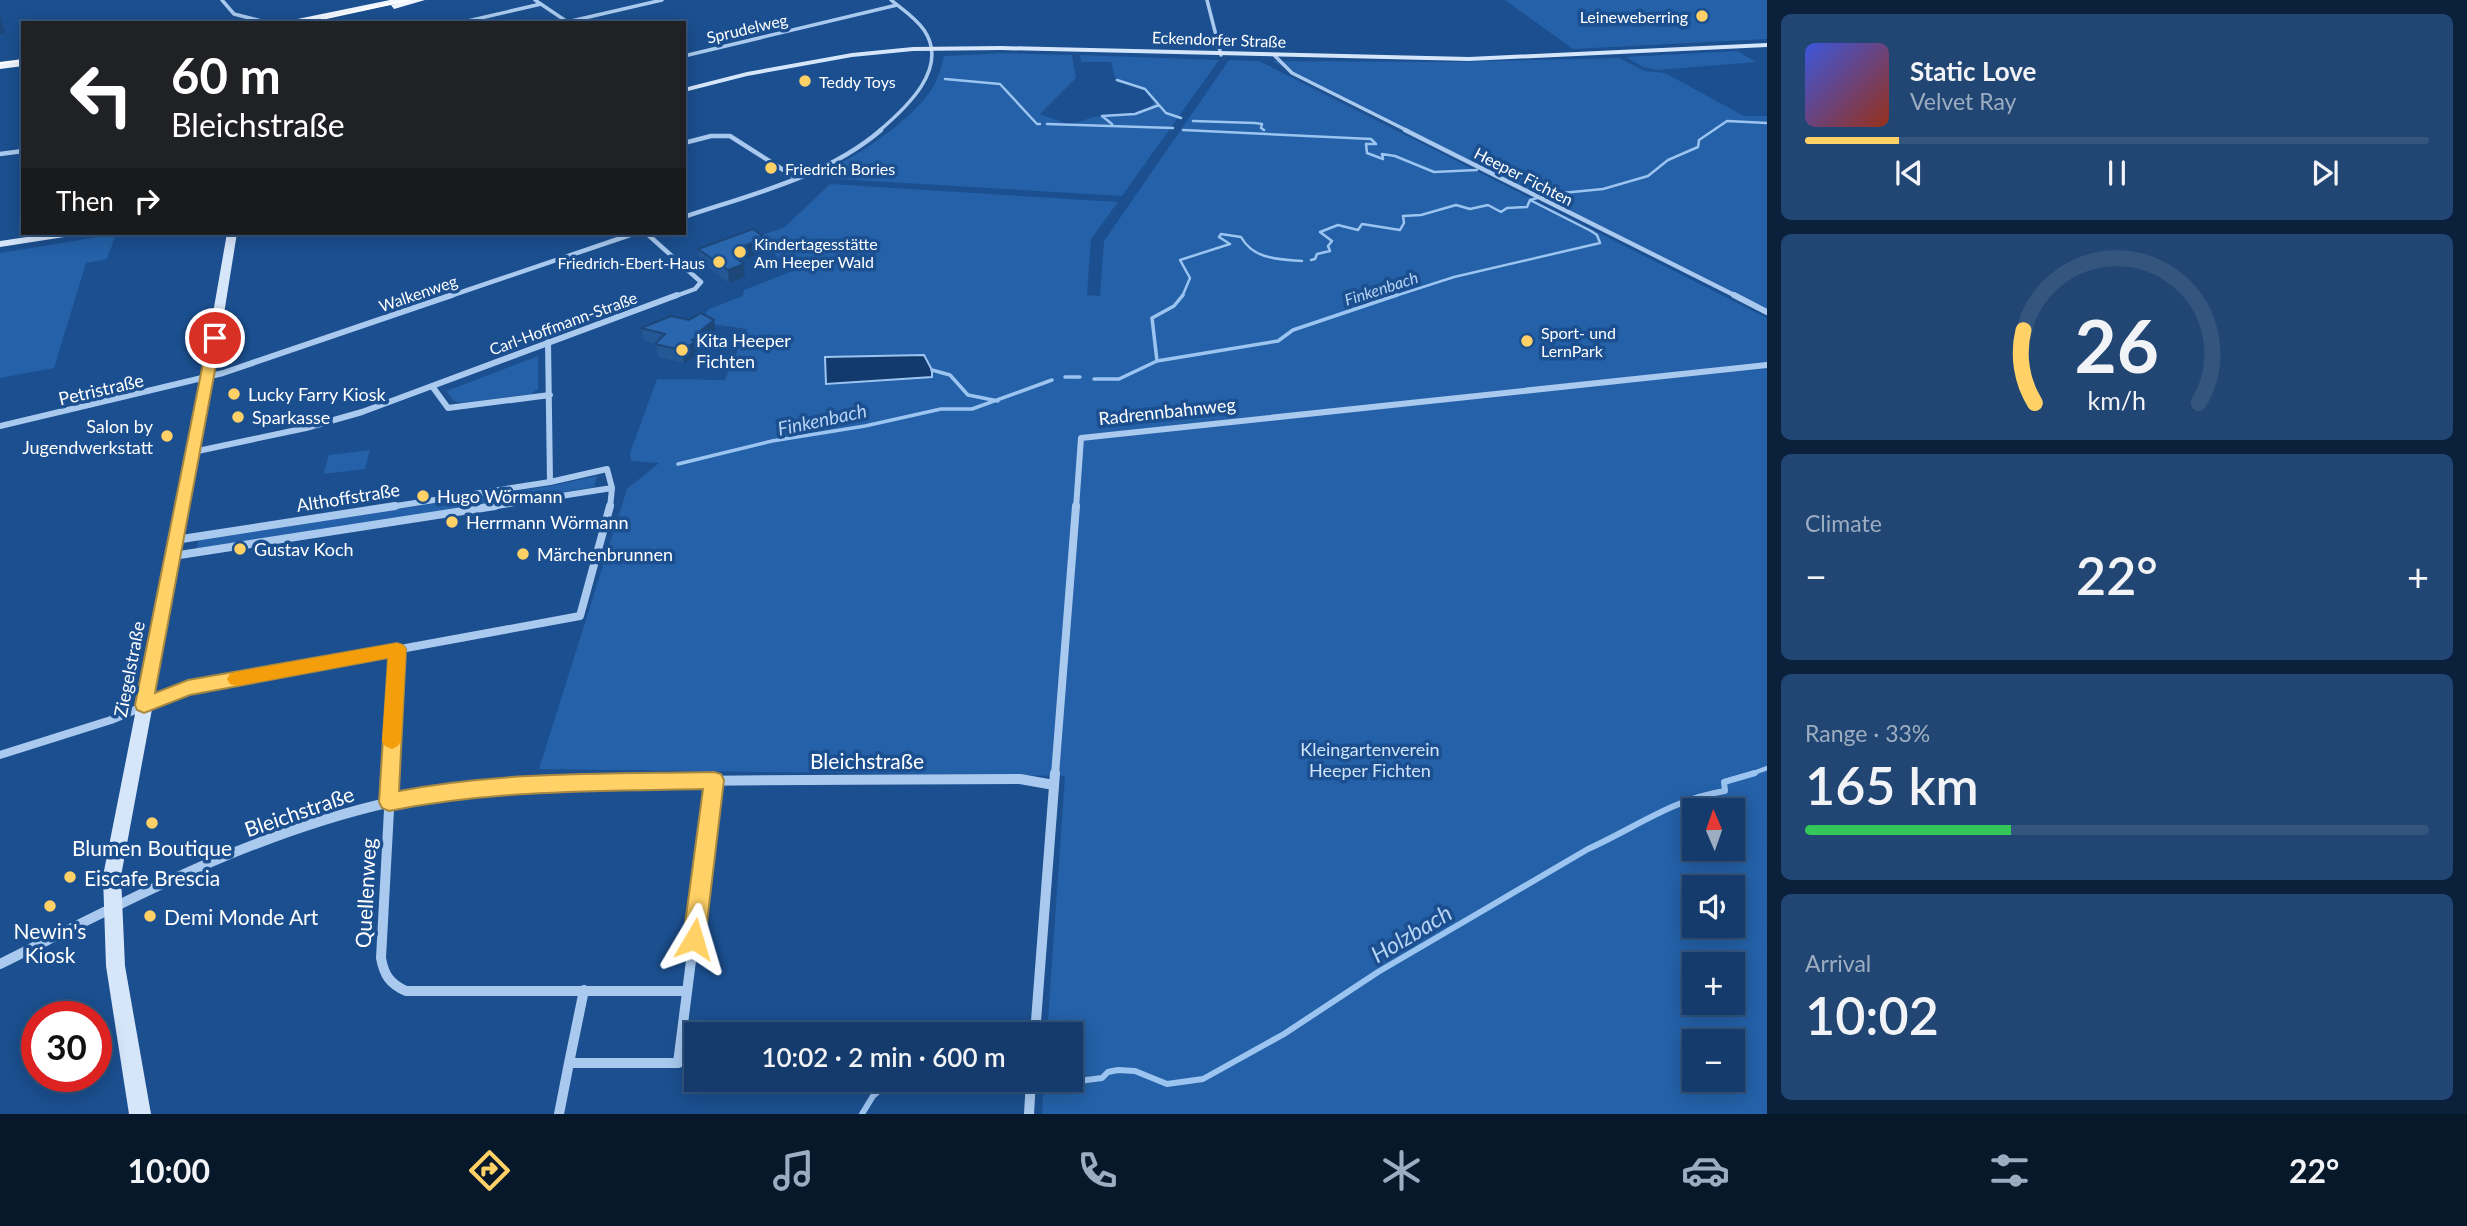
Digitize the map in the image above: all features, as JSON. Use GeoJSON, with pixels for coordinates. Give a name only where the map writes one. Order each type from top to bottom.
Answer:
{"type":"FeatureCollection","features":[{"type":"Feature","properties":{"kind":"main road"},"geometry":{"type":"LineString","coordinates":[[293,21],[403,0]]}},
{"type":"Feature","properties":{"kind":"main road"},"geometry":{"type":"LineString","coordinates":[[331,21],[421,0]]}},
{"type":"Feature","properties":{"kind":"main road"},"geometry":{"type":"LineString","coordinates":[[0,63],[21,60]]}},
{"type":"Feature","properties":{"kind":"street"},"geometry":{"type":"LineString","coordinates":[[222,0],[233,14],[249,20]]}},
{"type":"Feature","properties":{"kind":"street"},"geometry":{"type":"LineString","coordinates":[[535,0],[566,21]]}},
{"type":"Feature","properties":{"kind":"street"},"geometry":{"type":"LineString","coordinates":[[572,21],[662,0]]}},
{"type":"Feature","properties":{"kind":"street"},"geometry":{"type":"LineString","coordinates":[[686,215],[796,178],[838,160],[909,106],[926,82],[931,50],[924,30],[891,0]]}},
{"type":"Feature","properties":{"kind":"street"},"geometry":{"type":"LineString","coordinates":[[1207,0],[1221,55]]}},
{"type":"Feature","properties":{"kind":"street"},"geometry":{"type":"LineString","coordinates":[[468,21],[541,4]]}},
{"type":"Feature","properties":{"kind":"street","name":"Sprudelweg"},"geometry":{"type":"LineString","coordinates":[[686,56],[898,5]]}},
{"type":"Feature","properties":{"kind":"street","name":"Eckendorfer Straße"},"geometry":{"type":"LineString","coordinates":[[686,90],[821,61],[931,50],[1032,49],[1506,59],[1767,44]]}},
{"type":"Feature","properties":{"kind":"street","name":"Heeper Fichten"},"geometry":{"type":"LineString","coordinates":[[1275,56],[1292,74],[1767,312]]}},
{"type":"Feature","properties":{"kind":"street"},"geometry":{"type":"LineString","coordinates":[[686,142],[711,136],[730,136],[796,178]]}},
{"type":"Feature","properties":{"kind":"street"},"geometry":{"type":"LineString","coordinates":[[0,154],[21,151]]}},
{"type":"Feature","properties":{"kind":"street"},"geometry":{"type":"LineString","coordinates":[[0,244],[58,235]]}},
{"type":"Feature","properties":{"kind":"street","name":"Ziegelstraße"},"geometry":{"type":"LineString","coordinates":[[140,1114],[115,960],[110,908],[115,852],[208,376],[232,235]]}},
{"type":"Feature","properties":{"kind":"street","name":"Walkenweg"},"geometry":{"type":"LineString","coordinates":[[208,376],[630,235]]}},
{"type":"Feature","properties":{"kind":"street","name":"Carl-Hoffmann-Straße"},"geometry":{"type":"LineString","coordinates":[[192,452],[306,428],[362,412],[695,289],[701,282],[695,274],[648,235]]}},
{"type":"Feature","properties":{"kind":"street"},"geometry":{"type":"LineString","coordinates":[[548,342],[550,482]]}},
{"type":"Feature","properties":{"kind":"street","name":"Radrennbahnweg"},"geometry":{"type":"LineString","coordinates":[[1036,1022],[1081,438],[1767,365]]}},
{"type":"Feature","properties":{"kind":"street","name":"Petristraße"},"geometry":{"type":"LineString","coordinates":[[0,426],[208,376]]}},
{"type":"Feature","properties":{"kind":"street"},"geometry":{"type":"LineString","coordinates":[[432,386],[448,408],[550,395]]}},
{"type":"Feature","properties":{"kind":"street","name":"Althoffstraße"},"geometry":{"type":"LineString","coordinates":[[172,556],[612,488],[607,469],[550,482],[175,540]]}},
{"type":"Feature","properties":{"kind":"street"},"geometry":{"type":"LineString","coordinates":[[0,755],[111,720],[188,688],[580,616],[613,495],[612,488]]}},
{"type":"Feature","properties":{"kind":"street","name":"Quellenweg"},"geometry":{"type":"LineString","coordinates":[[397,649],[381,958],[383,972],[391,985],[406,991],[687,991]]}},
{"type":"Feature","properties":{"kind":"street","name":"Bleichstraße"},"geometry":{"type":"LineString","coordinates":[[0,964],[110,908],[268,839],[389,802],[434,793],[516,784],[714,780],[1020,779],[1054,785]]}},
{"type":"Feature","properties":{"kind":"street"},"geometry":{"type":"LineString","coordinates":[[569,1063],[678,1062],[714,780]]}},
{"type":"Feature","properties":{"kind":"street"},"geometry":{"type":"LineString","coordinates":[[559,1114],[584,990]]}},
{"type":"Feature","properties":{"kind":"street"},"geometry":{"type":"LineString","coordinates":[[1029,1114],[1030,1092]]}},
{"type":"Feature","properties":{"kind":"green space"},"geometry":{"type":"Polygon","coordinates":[[[1505,0],[1767,0],[1767,39],[1573,49],[1505,0]]]}},
{"type":"Feature","properties":{"kind":"green space"},"geometry":{"type":"Polygon","coordinates":[[[1737,51],[1756,62],[1657,70],[1643,67],[1626,57],[1737,51]]]}},
{"type":"Feature","properties":{"kind":"green space"},"geometry":{"type":"Polygon","coordinates":[[[1003,53],[1072,55],[1076,78],[1040,114],[1070,125],[1093,117],[1139,114],[1154,102],[1145,90],[1116,80],[1111,62],[1081,62],[1080,55],[1219,60],[1122,196],[821,178],[826,171],[870,146],[913,112],[933,87],[944,56],[1003,53]]]}},
{"type":"Feature","properties":{"kind":"green space"},"geometry":{"type":"Polygon","coordinates":[[[1619,58],[1645,71],[1665,73],[1744,116],[1767,116],[1767,309],[1272,61],[1452,62],[1619,58]]]}},
{"type":"Feature","properties":{"kind":"green space","name":"Kleingartenverein Heeper Fichten"},"geometry":{"type":"Polygon","coordinates":[[[1229,60],[1259,61],[1767,318],[1767,1114],[1042,1114],[1043,1092],[1083,1092],[1083,1022],[1048,1022],[1065,776],[539,769],[627,489],[659,463],[631,461],[630,453],[657,379],[725,380],[747,329],[698,322],[709,309],[743,296],[744,290],[795,270],[754,238],[785,227],[830,184],[1118,202],[1091,239],[1087,295],[1100,296],[1104,241],[1229,60]],[[924,355],[826,357],[826,383],[854,381],[924,355]]]}},
{"type":"Feature","properties":{"kind":"green space"},"geometry":{"type":"Polygon","coordinates":[[[116,235],[107,259],[86,263],[54,368],[0,378],[0,253],[116,235]]]}},
{"type":"Feature","properties":{"kind":"green space"},"geometry":{"type":"Polygon","coordinates":[[[538,356],[538,389],[531,394],[461,403],[454,401],[446,391],[538,356]]]}},
{"type":"Feature","properties":{"kind":"green space"},"geometry":{"type":"Polygon","coordinates":[[[370,450],[365,469],[323,474],[329,455],[370,450]]]}},
{"type":"Feature","properties":{"kind":"green space"},"geometry":{"type":"Polygon","coordinates":[[[597,476],[594,487],[196,550],[199,539],[550,486],[597,476]]]}},
{"type":"Feature","properties":{"kind":"shaded area"},"geometry":{"type":"Polygon","coordinates":[[[924,355],[932,370],[932,377],[826,384],[825,357],[924,355]]]}},
{"type":"Feature","properties":{"kind":"building"},"geometry":{"type":"Polygon","coordinates":[[[753,229],[765,238],[733,250],[741,256],[736,258],[744,264],[728,270],[698,249],[753,229]]]}},
{"type":"Feature","properties":{"kind":"building"},"geometry":{"type":"Polygon","coordinates":[[[701,313],[714,320],[699,332],[702,334],[692,340],[696,342],[681,350],[655,344],[665,334],[641,328],[671,316],[689,320],[701,313]]]}},
{"type":"Feature","properties":{"kind":"waterway"},"geometry":{"type":"LineString","coordinates":[[945,79],[1000,84],[1037,124],[1040,124]]}},
{"type":"Feature","properties":{"kind":"waterway"},"geometry":{"type":"LineString","coordinates":[[1117,80],[1145,89],[1159,105]]}},
{"type":"Feature","properties":{"kind":"waterway"},"geometry":{"type":"LineString","coordinates":[[1112,124],[1102,116],[1135,114],[1159,105]]}},
{"type":"Feature","properties":{"kind":"waterway"},"geometry":{"type":"LineString","coordinates":[[1159,105],[1166,113],[1181,118]]}},
{"type":"Feature","properties":{"kind":"waterway"},"geometry":{"type":"LineString","coordinates":[[1193,121],[1255,123],[1262,124],[1261,128],[1264,130]]}},
{"type":"Feature","properties":{"kind":"waterway","name":"Finkenbach"},"geometry":{"type":"LineString","coordinates":[[1530,200],[1552,194],[1603,189],[1648,176],[1668,160],[1698,147],[1699,140],[1727,121],[1767,123]]}},
{"type":"Feature","properties":{"kind":"waterway"},"geometry":{"type":"LineString","coordinates":[[1047,124],[1173,128]]}},
{"type":"Feature","properties":{"kind":"waterway"},"geometry":{"type":"LineString","coordinates":[[1183,130],[1371,139],[1376,144],[1366,144],[1367,153],[1383,159],[1382,154],[1395,156],[1434,172],[1477,170]]}},
{"type":"Feature","properties":{"kind":"waterway"},"geometry":{"type":"LineString","coordinates":[[1495,170],[1533,180],[1558,193]]}},
{"type":"Feature","properties":{"kind":"waterway","name":"Finkenbach"},"geometry":{"type":"LineString","coordinates":[[1311,260],[1315,259],[1317,254],[1330,251],[1328,246],[1332,241],[1320,232],[1338,225],[1358,230],[1362,224],[1400,230],[1404,223],[1403,216],[1421,215],[1456,205],[1470,209],[1488,205],[1501,212],[1507,208],[1527,207],[1530,200]]}},
{"type":"Feature","properties":{"kind":"waterway","name":"Finkenbach"},"geometry":{"type":"LineString","coordinates":[[1392,297],[1454,277],[1600,243],[1597,235],[1591,231],[1530,200]]}},
{"type":"Feature","properties":{"kind":"waterway","name":"Finkenbach"},"geometry":{"type":"LineString","coordinates":[[1183,295],[1190,278],[1180,260],[1230,244],[1219,237],[1221,234],[1241,237],[1246,245],[1268,257],[1302,261]]}},
{"type":"Feature","properties":{"kind":"waterway","name":"Finkenbach"},"geometry":{"type":"LineString","coordinates":[[1157,361],[1152,318],[1174,306],[1183,295]]}},
{"type":"Feature","properties":{"kind":"waterway","name":"Finkenbach"},"geometry":{"type":"LineString","coordinates":[[1157,361],[1278,341],[1293,330],[1397,295]]}},
{"type":"Feature","properties":{"kind":"waterway","name":"Finkenbach"},"geometry":{"type":"LineString","coordinates":[[1094,379],[1119,379],[1157,361]]}},
{"type":"Feature","properties":{"kind":"waterway"},"geometry":{"type":"LineString","coordinates":[[932,370],[950,375],[968,395],[995,400]]}},
{"type":"Feature","properties":{"kind":"waterway","name":"Finkenbach"},"geometry":{"type":"LineString","coordinates":[[1065,377],[1080,377]]}},
{"type":"Feature","properties":{"kind":"waterway","name":"Finkenbach"},"geometry":{"type":"LineString","coordinates":[[995,400],[1052,380]]}},
{"type":"Feature","properties":{"kind":"waterway","name":"Finkenbach"},"geometry":{"type":"LineString","coordinates":[[678,464],[772,441],[865,426],[941,409],[972,409],[995,400]]}},
{"type":"Feature","properties":{"kind":"waterway","name":"Holzbach"},"geometry":{"type":"LineString","coordinates":[[1748,775],[1767,768]]}},
{"type":"Feature","properties":{"kind":"waterway","name":"Holzbach"},"geometry":{"type":"LineString","coordinates":[[1083,1080],[1102,1078],[1108,1072],[1118,1070],[1135,1071],[1167,1084],[1203,1079],[1284,1034],[1378,972],[1588,849],[1671,807],[1725,791],[1724,782],[1755,773]]}},
{"type":"Feature","properties":{"kind":"waterway","name":"Holzbach"},"geometry":{"type":"LineString","coordinates":[[862,1114],[878,1092]]}},
{"type":"Feature","properties":{"kind":"tram line"},"geometry":{"type":"LineString","coordinates":[[312,21],[409,0]]}},
{"type":"Feature","properties":{"kind":"tram line"},"geometry":{"type":"LineString","coordinates":[[0,63],[21,60]]}},
{"type":"Feature","properties":{"kind":"slow traffic"},"geometry":{"type":"LineString","coordinates":[[236,679],[397,649],[392,741]]}},
{"type":"Feature","properties":{"kind":"place","name":"Leineweberring"},"geometry":{"type":"Point","coordinates":[1702,16]}},
{"type":"Feature","properties":{"kind":"place","name":"Teddy Toys"},"geometry":{"type":"Point","coordinates":[805,81]}},
{"type":"Feature","properties":{"kind":"place","name":"Friedrich Bories"},"geometry":{"type":"Point","coordinates":[771,168]}},
{"type":"Feature","properties":{"kind":"place","name":"Kindertagesstätte Am Heeper Wald"},"geometry":{"type":"Point","coordinates":[740,252]}},
{"type":"Feature","properties":{"kind":"place","name":"Friedrich-Ebert-Haus"},"geometry":{"type":"Point","coordinates":[719,262]}},
{"type":"Feature","properties":{"kind":"place","name":"Sport- und LernPark"},"geometry":{"type":"Point","coordinates":[1527,341]}},
{"type":"Feature","properties":{"kind":"place","name":"Kita Heeper Fichten"},"geometry":{"type":"Point","coordinates":[682,350]}},
{"type":"Feature","properties":{"kind":"place","name":"Lucky Farry Kiosk"},"geometry":{"type":"Point","coordinates":[234,394]}},
{"type":"Feature","properties":{"kind":"place","name":"Sparkasse"},"geometry":{"type":"Point","coordinates":[238,417]}},
{"type":"Feature","properties":{"kind":"place","name":"Salon by Jugendwerkstatt"},"geometry":{"type":"Point","coordinates":[167,436]}},
{"type":"Feature","properties":{"kind":"place","name":"Hugo Wörmann"},"geometry":{"type":"Point","coordinates":[423,496]}},
{"type":"Feature","properties":{"kind":"place","name":"Herrmann Wörmann"},"geometry":{"type":"Point","coordinates":[452,522]}},
{"type":"Feature","properties":{"kind":"place","name":"Gustav Koch"},"geometry":{"type":"Point","coordinates":[240,549]}},
{"type":"Feature","properties":{"kind":"place","name":"Märchenbrunnen"},"geometry":{"type":"Point","coordinates":[523,554]}},
{"type":"Feature","properties":{"kind":"place","name":"Blumen Boutique"},"geometry":{"type":"Point","coordinates":[152,823]}},
{"type":"Feature","properties":{"kind":"place","name":"Eiscafe Brescia"},"geometry":{"type":"Point","coordinates":[70,877]}},
{"type":"Feature","properties":{"kind":"place","name":"Newin's Kiosk"},"geometry":{"type":"Point","coordinates":[50,906]}},
{"type":"Feature","properties":{"kind":"place","name":"Demi Monde Art"},"geometry":{"type":"Point","coordinates":[150,916]}},
{"type":"Feature","properties":{"kind":"route"},"geometry":{"type":"LineString","coordinates":[[215,338],[144,705],[188,688],[397,649],[389,802],[476,787],[516,784],[714,780],[694,939]]}}]}
